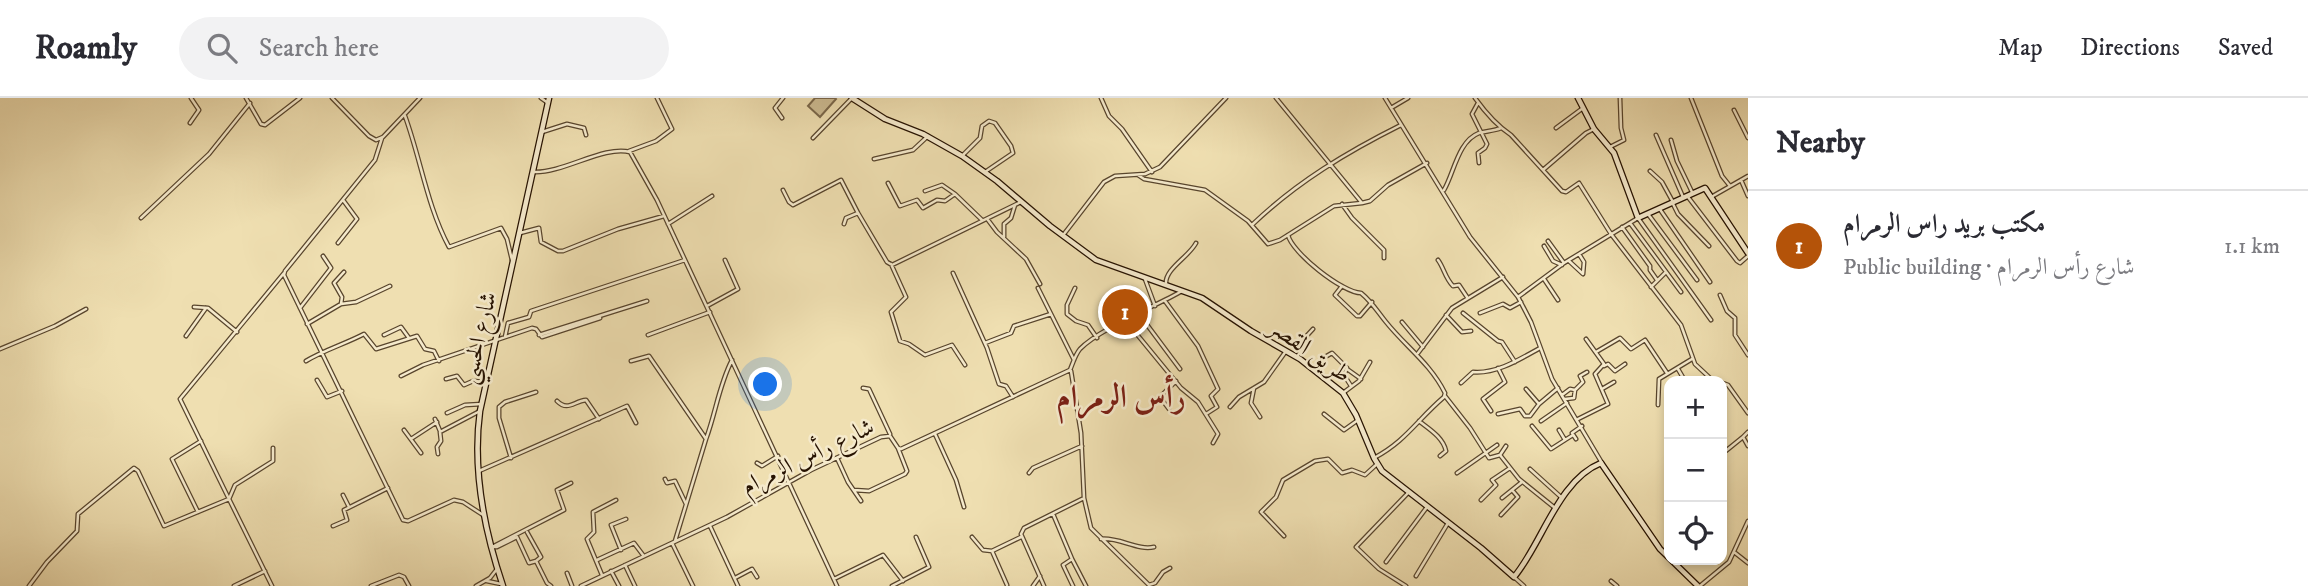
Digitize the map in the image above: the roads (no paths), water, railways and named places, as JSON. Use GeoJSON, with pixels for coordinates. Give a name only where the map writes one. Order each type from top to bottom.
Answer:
{"type":"FeatureCollection","features":[{"type":"Feature","properties":{"kind":"street"},"geometry":{"type":"LineString","coordinates":[[190,123],[199,110],[191,98]]}},
{"type":"Feature","properties":{"kind":"street"},"geometry":{"type":"LineString","coordinates":[[246,98],[261,124],[265,125],[300,98]]}},
{"type":"Feature","properties":{"kind":"street"},"geometry":{"type":"LineString","coordinates":[[332,98],[378,147]]}},
{"type":"Feature","properties":{"kind":"street"},"geometry":{"type":"LineString","coordinates":[[265,586],[271,585],[265,571],[180,399],[377,157],[382,138],[420,98]]}},
{"type":"Feature","properties":{"kind":"street"},"geometry":{"type":"LineString","coordinates":[[541,98],[548,101]]}},
{"type":"Feature","properties":{"kind":"street"},"geometry":{"type":"LineString","coordinates":[[534,172],[564,167],[600,155],[629,151],[656,141],[672,129],[657,98]]}},
{"type":"Feature","properties":{"kind":"street"},"geometry":{"type":"LineString","coordinates":[[782,118],[775,108],[783,98]]}},
{"type":"Feature","properties":{"kind":"street"},"geometry":{"type":"LineString","coordinates":[[813,138],[852,98]]}},
{"type":"Feature","properties":{"kind":"street","name":"طريق القصر"},"geometry":{"type":"LineString","coordinates":[[852,98],[885,119],[929,136],[962,156],[985,172],[1018,204],[1096,260],[1210,302],[1240,324],[1315,370],[1343,393],[1377,464],[1408,493],[1514,577]]}},
{"type":"Feature","properties":{"kind":"street"},"geometry":{"type":"LineString","coordinates":[[1101,98],[1109,116],[1122,128],[1152,172]]}},
{"type":"Feature","properties":{"kind":"street"},"geometry":{"type":"LineString","coordinates":[[1062,236],[1104,182],[1120,175],[1152,172],[1165,163],[1226,98]]}},
{"type":"Feature","properties":{"kind":"street"},"geometry":{"type":"LineString","coordinates":[[1276,98],[1362,203]]}},
{"type":"Feature","properties":{"kind":"street"},"geometry":{"type":"LineString","coordinates":[[1385,98],[1470,237],[1518,297],[1550,375],[1602,464],[1660,549],[1699,586],[1726,566],[1748,521]]}},
{"type":"Feature","properties":{"kind":"street"},"geometry":{"type":"LineString","coordinates":[[1391,108],[1408,98]]}},
{"type":"Feature","properties":{"kind":"street"},"geometry":{"type":"LineString","coordinates":[[1475,98],[1563,192],[1579,183],[1611,234],[1685,332],[1692,359],[1706,376]]}},
{"type":"Feature","properties":{"kind":"street"},"geometry":{"type":"LineString","coordinates":[[1578,98],[1594,129],[1610,147],[1638,218],[1711,320]]}},
{"type":"Feature","properties":{"kind":"street"},"geometry":{"type":"LineString","coordinates":[[1610,147],[1624,140],[1620,98]]}},
{"type":"Feature","properties":{"kind":"street"},"geometry":{"type":"LineString","coordinates":[[1691,98],[1722,176],[1730,186]]}},
{"type":"Feature","properties":{"kind":"street","name":"شارع الحسي"},"geometry":{"type":"LineString","coordinates":[[502,585],[483,516],[478,432],[480,411],[548,101]]}},
{"type":"Feature","properties":{"kind":"street"},"geometry":{"type":"LineString","coordinates":[[1478,102],[1472,114],[1487,144],[1478,153],[1479,163]]}},
{"type":"Feature","properties":{"kind":"street"},"geometry":{"type":"LineString","coordinates":[[141,218],[209,154],[250,103]]}},
{"type":"Feature","properties":{"kind":"street"},"geometry":{"type":"LineString","coordinates":[[1556,128],[1583,108]]}},
{"type":"Feature","properties":{"kind":"street"},"geometry":{"type":"LineString","coordinates":[[1734,110],[1748,138]]}},
{"type":"Feature","properties":{"kind":"street"},"geometry":{"type":"LineString","coordinates":[[405,116],[433,213],[449,247],[501,228],[514,263]]}},
{"type":"Feature","properties":{"kind":"street"},"geometry":{"type":"LineString","coordinates":[[962,156],[980,138],[982,126],[993,121],[1013,151],[985,172]]}},
{"type":"Feature","properties":{"kind":"street"},"geometry":{"type":"LineString","coordinates":[[542,132],[570,124],[584,128],[586,135]]}},
{"type":"Feature","properties":{"kind":"street"},"geometry":{"type":"LineString","coordinates":[[1253,225],[1291,191],[1343,155],[1401,125]]}},
{"type":"Feature","properties":{"kind":"street"},"geometry":{"type":"LineString","coordinates":[[1443,192],[1464,147],[1474,136],[1501,128]]}},
{"type":"Feature","properties":{"kind":"street"},"geometry":{"type":"LineString","coordinates":[[1542,171],[1594,129]]}},
{"type":"Feature","properties":{"kind":"street"},"geometry":{"type":"LineString","coordinates":[[1518,297],[1563,264],[1622,227],[1638,218],[1648,214],[1659,208],[1673,202],[1687,195],[1704,187],[1713,195],[1748,254],[1741,262],[1737,261],[1687,195],[1656,135]]}},
{"type":"Feature","properties":{"kind":"street"},"geometry":{"type":"LineString","coordinates":[[874,159],[913,149],[929,136]]}},
{"type":"Feature","properties":{"kind":"street"},"geometry":{"type":"LineString","coordinates":[[371,138],[382,138]]}},
{"type":"Feature","properties":{"kind":"street"},"geometry":{"type":"LineString","coordinates":[[1671,141],[1687,195]]}},
{"type":"Feature","properties":{"kind":"street"},"geometry":{"type":"LineString","coordinates":[[629,151],[668,224],[837,586]]}},
{"type":"Feature","properties":{"kind":"street"},"geometry":{"type":"LineString","coordinates":[[1138,175],[1203,189],[1253,225],[1268,244],[1288,235],[1334,205],[1370,201],[1388,185],[1427,163]]}},
{"type":"Feature","properties":{"kind":"street"},"geometry":{"type":"LineString","coordinates":[[1650,170],[1662,183],[1681,217],[1709,246]]}},
{"type":"Feature","properties":{"kind":"street"},"geometry":{"type":"LineString","coordinates":[[1713,195],[1748,176]]}},
{"type":"Feature","properties":{"kind":"street"},"geometry":{"type":"LineString","coordinates":[[783,190],[793,205],[841,180],[887,262],[891,264],[906,297],[891,312],[900,341],[925,355],[952,345],[965,365]]}},
{"type":"Feature","properties":{"kind":"street"},"geometry":{"type":"LineString","coordinates":[[1741,180],[1748,196]]}},
{"type":"Feature","properties":{"kind":"street"},"geometry":{"type":"LineString","coordinates":[[888,183],[901,207],[916,200],[923,208],[955,194]]}},
{"type":"Feature","properties":{"kind":"street"},"geometry":{"type":"LineString","coordinates":[[925,191],[942,185],[982,220]]}},
{"type":"Feature","properties":{"kind":"street"},"geometry":{"type":"LineString","coordinates":[[668,224],[712,196]]}},
{"type":"Feature","properties":{"kind":"street"},"geometry":{"type":"LineString","coordinates":[[338,243],[357,219],[343,200]]}},
{"type":"Feature","properties":{"kind":"street"},"geometry":{"type":"LineString","coordinates":[[891,264],[1018,204]]}},
{"type":"Feature","properties":{"kind":"street"},"geometry":{"type":"LineString","coordinates":[[1004,239],[1004,224],[1011,218],[1018,204]]}},
{"type":"Feature","properties":{"kind":"street"},"geometry":{"type":"LineString","coordinates":[[1342,204],[1384,250],[1384,258]]}},
{"type":"Feature","properties":{"kind":"street"},"geometry":{"type":"LineString","coordinates":[[1659,208],[1710,282]]}},
{"type":"Feature","properties":{"kind":"street"},"geometry":{"type":"LineString","coordinates":[[844,224],[846,218],[858,213]]}},
{"type":"Feature","properties":{"kind":"street"},"geometry":{"type":"LineString","coordinates":[[1648,214],[1697,280]]}},
{"type":"Feature","properties":{"kind":"street"},"geometry":{"type":"LineString","coordinates":[[520,233],[539,228],[541,242],[563,251],[618,229],[664,216]]}},
{"type":"Feature","properties":{"kind":"street"},"geometry":{"type":"LineString","coordinates":[[988,220],[1026,259],[1074,360]]}},
{"type":"Feature","properties":{"kind":"street"},"geometry":{"type":"LineString","coordinates":[[1630,223],[1681,292]]}},
{"type":"Feature","properties":{"kind":"street"},"geometry":{"type":"LineString","coordinates":[[1622,227],[1657,280]]}},
{"type":"Feature","properties":{"kind":"street"},"geometry":{"type":"LineString","coordinates":[[1288,235],[1292,244],[1304,256],[1342,286],[1361,293],[1372,302],[1386,322],[1434,373],[1445,396],[1491,459],[1500,455],[1506,446]]}},
{"type":"Feature","properties":{"kind":"street"},"geometry":{"type":"LineString","coordinates":[[1548,242],[1563,264]]}},
{"type":"Feature","properties":{"kind":"street"},"geometry":{"type":"LineString","coordinates":[[1166,285],[1167,276],[1191,252],[1196,243]]}},
{"type":"Feature","properties":{"kind":"street"},"geometry":{"type":"LineString","coordinates":[[1544,246],[1553,261],[1563,264]]}},
{"type":"Feature","properties":{"kind":"street"},"geometry":{"type":"LineString","coordinates":[[1569,261],[1583,274],[1584,262],[1579,254]]}},
{"type":"Feature","properties":{"kind":"street"},"geometry":{"type":"LineString","coordinates":[[300,308],[331,268],[323,256]]}},
{"type":"Feature","properties":{"kind":"street"},"geometry":{"type":"LineString","coordinates":[[505,338],[508,323],[529,317],[531,311],[685,260]]}},
{"type":"Feature","properties":{"kind":"street"},"geometry":{"type":"LineString","coordinates":[[1438,260],[1452,285],[1459,285],[1467,297]]}},
{"type":"Feature","properties":{"kind":"street"},"geometry":{"type":"LineString","coordinates":[[707,306],[738,289],[725,261]]}},
{"type":"Feature","properties":{"kind":"street"},"geometry":{"type":"LineString","coordinates":[[341,304],[342,297],[334,284],[344,272]]}},
{"type":"Feature","properties":{"kind":"street"},"geometry":{"type":"LineString","coordinates":[[1651,287],[1666,272]]}},
{"type":"Feature","properties":{"kind":"street"},"geometry":{"type":"LineString","coordinates":[[284,273],[406,522],[454,500],[483,516]]}},
{"type":"Feature","properties":{"kind":"street"},"geometry":{"type":"LineString","coordinates":[[953,273],[985,343],[999,384],[1006,387],[1013,397]]}},
{"type":"Feature","properties":{"kind":"street"},"geometry":{"type":"LineString","coordinates":[[1418,355],[1452,308],[1503,277]]}},
{"type":"Feature","properties":{"kind":"street"},"geometry":{"type":"LineString","coordinates":[[1145,278],[1156,306]]}},
{"type":"Feature","properties":{"kind":"street"},"geometry":{"type":"LineString","coordinates":[[1544,279],[1558,300]]}},
{"type":"Feature","properties":{"kind":"street"},"geometry":{"type":"LineString","coordinates":[[307,324],[341,304],[356,302],[390,286]]}},
{"type":"Feature","properties":{"kind":"street"},"geometry":{"type":"LineString","coordinates":[[1342,286],[1336,296],[1357,316],[1372,302]]}},
{"type":"Feature","properties":{"kind":"street"},"geometry":{"type":"LineString","coordinates":[[1075,288],[1067,305],[1067,314],[1088,325],[1097,338]]}},
{"type":"Feature","properties":{"kind":"street"},"geometry":{"type":"LineString","coordinates":[[1170,568],[1163,572],[1156,583],[1149,585],[1090,527],[1084,498],[1082,446],[1070,370],[1080,349],[1182,290]]}},
{"type":"Feature","properties":{"kind":"street"},"geometry":{"type":"LineString","coordinates":[[1720,295],[1727,311],[1735,318],[1735,335],[1748,355]]}},
{"type":"Feature","properties":{"kind":"street"},"geometry":{"type":"LineString","coordinates":[[539,335],[647,301]]}},
{"type":"Feature","properties":{"kind":"street"},"geometry":{"type":"LineString","coordinates":[[1165,301],[1198,345],[1218,390],[1211,395],[1217,407],[1206,414]]}},
{"type":"Feature","properties":{"kind":"street"},"geometry":{"type":"LineString","coordinates":[[1480,313],[1503,304],[1510,307],[1521,302]]}},
{"type":"Feature","properties":{"kind":"street"},"geometry":{"type":"LineString","coordinates":[[194,307],[206,308],[237,332]]}},
{"type":"Feature","properties":{"kind":"street"},"geometry":{"type":"LineString","coordinates":[[186,336],[206,308]]}},
{"type":"Feature","properties":{"kind":"street"},"geometry":{"type":"LineString","coordinates":[[0,349],[55,326],[86,309]]}},
{"type":"Feature","properties":{"kind":"street"},"geometry":{"type":"LineString","coordinates":[[648,335],[710,312]]}},
{"type":"Feature","properties":{"kind":"street"},"geometry":{"type":"LineString","coordinates":[[1463,313],[1502,342],[1515,362]]}},
{"type":"Feature","properties":{"kind":"street"},"geometry":{"type":"LineString","coordinates":[[985,343],[1011,333],[1013,326],[1051,314]]}},
{"type":"Feature","properties":{"kind":"street"},"geometry":{"type":"LineString","coordinates":[[1139,314],[1180,369]]}},
{"type":"Feature","properties":{"kind":"street"},"geometry":{"type":"LineString","coordinates":[[1447,315],[1462,332],[1471,331]]}},
{"type":"Feature","properties":{"kind":"street"},"geometry":{"type":"LineString","coordinates":[[539,335],[542,337],[600,318]]}},
{"type":"Feature","properties":{"kind":"street"},"geometry":{"type":"LineString","coordinates":[[1126,321],[1176,381],[1198,402],[1218,434],[1213,443]]}},
{"type":"Feature","properties":{"kind":"street"},"geometry":{"type":"LineString","coordinates":[[1402,323],[1423,347]]}},
{"type":"Feature","properties":{"kind":"street"},"geometry":{"type":"LineString","coordinates":[[384,335],[402,327],[409,338]]}},
{"type":"Feature","properties":{"kind":"street"},"geometry":{"type":"LineString","coordinates":[[401,376],[423,365],[532,328],[536,329],[539,335]]}},
{"type":"Feature","properties":{"kind":"street"},"geometry":{"type":"LineString","coordinates":[[1297,357],[1302,349],[1301,342],[1313,329]]}},
{"type":"Feature","properties":{"kind":"street"},"geometry":{"type":"LineString","coordinates":[[306,361],[322,351],[364,334],[376,349],[418,336],[425,349],[434,351],[439,361]]}},
{"type":"Feature","properties":{"kind":"street"},"geometry":{"type":"LineString","coordinates":[[1596,352],[1620,338],[1631,349],[1646,340],[1667,373]]}},
{"type":"Feature","properties":{"kind":"street"},"geometry":{"type":"LineString","coordinates":[[1586,339],[1604,366]]}},
{"type":"Feature","properties":{"kind":"street"},"geometry":{"type":"LineString","coordinates":[[1461,383],[1473,372],[1484,372],[1515,362],[1540,348]]}},
{"type":"Feature","properties":{"kind":"street"},"geometry":{"type":"LineString","coordinates":[[1230,407],[1239,397],[1264,382],[1286,351]]}},
{"type":"Feature","properties":{"kind":"street"},"geometry":{"type":"LineString","coordinates":[[1315,370],[1331,353],[1361,379]]}},
{"type":"Feature","properties":{"kind":"street"},"geometry":{"type":"LineString","coordinates":[[631,362],[649,356],[706,439]]}},
{"type":"Feature","properties":{"kind":"street"},"geometry":{"type":"LineString","coordinates":[[1658,405],[1658,381],[1692,359]]}},
{"type":"Feature","properties":{"kind":"street"},"geometry":{"type":"LineString","coordinates":[[693,586],[673,542],[717,405],[720,386],[732,360]]}},
{"type":"Feature","properties":{"kind":"street"},"geometry":{"type":"LineString","coordinates":[[1343,393],[1361,379],[1370,362]]}},
{"type":"Feature","properties":{"kind":"street"},"geometry":{"type":"LineString","coordinates":[[1578,419],[1608,404],[1595,373],[1608,364],[1615,371],[1625,364]]}},
{"type":"Feature","properties":{"kind":"street"},"geometry":{"type":"LineString","coordinates":[[1491,411],[1483,398],[1505,382],[1497,368]]}},
{"type":"Feature","properties":{"kind":"street"},"geometry":{"type":"LineString","coordinates":[[1347,369],[1344,375],[1351,386]]}},
{"type":"Feature","properties":{"kind":"street"},"geometry":{"type":"LineString","coordinates":[[1677,369],[1682,376]]}},
{"type":"Feature","properties":{"kind":"street","name":"شارع رأس الرمرام"},"geometry":{"type":"LineString","coordinates":[[581,586],[710,526],[884,435],[892,437],[898,448],[912,445],[1070,370]]}},
{"type":"Feature","properties":{"kind":"street"},"geometry":{"type":"LineString","coordinates":[[1565,399],[1574,398],[1575,390],[1583,383],[1580,376],[1587,372]]}},
{"type":"Feature","properties":{"kind":"street"},"geometry":{"type":"LineString","coordinates":[[446,379],[457,376],[464,384],[473,381],[487,382]]}},
{"type":"Feature","properties":{"kind":"street"},"geometry":{"type":"LineString","coordinates":[[317,380],[327,397],[342,391]]}},
{"type":"Feature","properties":{"kind":"street"},"geometry":{"type":"LineString","coordinates":[[1169,409],[1160,397],[1176,381]]}},
{"type":"Feature","properties":{"kind":"street"},"geometry":{"type":"LineString","coordinates":[[1602,389],[1614,382]]}},
{"type":"Feature","properties":{"kind":"street"},"geometry":{"type":"LineString","coordinates":[[1727,385],[1748,413]]}},
{"type":"Feature","properties":{"kind":"street"},"geometry":{"type":"LineString","coordinates":[[863,388],[869,389],[892,437]]}},
{"type":"Feature","properties":{"kind":"street"},"geometry":{"type":"LineString","coordinates":[[1254,388],[1251,404],[1260,417]]}},
{"type":"Feature","properties":{"kind":"street"},"geometry":{"type":"LineString","coordinates":[[1498,414],[1520,409],[1525,416],[1530,416],[1539,404],[1558,388]]}},
{"type":"Feature","properties":{"kind":"street"},"geometry":{"type":"LineString","coordinates":[[1526,389],[1539,404]]}},
{"type":"Feature","properties":{"kind":"street"},"geometry":{"type":"LineString","coordinates":[[1541,421],[1565,399],[1569,389],[1575,390]]}},
{"type":"Feature","properties":{"kind":"street"},"geometry":{"type":"LineString","coordinates":[[510,458],[499,418],[499,407],[505,402],[536,392]]}},
{"type":"Feature","properties":{"kind":"street"},"geometry":{"type":"LineString","coordinates":[[1374,458],[1400,442],[1445,396]]}},
{"type":"Feature","properties":{"kind":"street"},"geometry":{"type":"LineString","coordinates":[[556,401],[568,407],[586,400],[599,418]]}},
{"type":"Feature","properties":{"kind":"street"},"geometry":{"type":"LineString","coordinates":[[447,413],[465,405],[482,404]]}},
{"type":"Feature","properties":{"kind":"street"},"geometry":{"type":"LineString","coordinates":[[479,471],[626,406],[636,423]]}},
{"type":"Feature","properties":{"kind":"street"},"geometry":{"type":"LineString","coordinates":[[440,431],[480,411]]}},
{"type":"Feature","properties":{"kind":"street"},"geometry":{"type":"LineString","coordinates":[[1324,414],[1344,430],[1358,420]]}},
{"type":"Feature","properties":{"kind":"street"},"geometry":{"type":"LineString","coordinates":[[411,439],[436,421],[440,431],[438,454]]}},
{"type":"Feature","properties":{"kind":"street"},"geometry":{"type":"LineString","coordinates":[[1419,421],[1444,444],[1446,451],[1440,456]]}},
{"type":"Feature","properties":{"kind":"street"},"geometry":{"type":"LineString","coordinates":[[1532,426],[1551,449],[1575,437],[1572,433],[1582,426]]}},
{"type":"Feature","properties":{"kind":"street"},"geometry":{"type":"LineString","coordinates":[[404,430],[421,453]]}},
{"type":"Feature","properties":{"kind":"street"},"geometry":{"type":"LineString","coordinates":[[1559,430],[1565,440]]}},
{"type":"Feature","properties":{"kind":"street"},"geometry":{"type":"LineString","coordinates":[[1727,450],[1748,432]]}},
{"type":"Feature","properties":{"kind":"street"},"geometry":{"type":"LineString","coordinates":[[935,434],[956,480],[964,507]]}},
{"type":"Feature","properties":{"kind":"street"},"geometry":{"type":"LineString","coordinates":[[1743,437],[1748,446]]}},
{"type":"Feature","properties":{"kind":"street"},"geometry":{"type":"LineString","coordinates":[[198,512],[172,459],[201,441]]}},
{"type":"Feature","properties":{"kind":"street"},"geometry":{"type":"LineString","coordinates":[[1457,473],[1497,445]]}},
{"type":"Feature","properties":{"kind":"street"},"geometry":{"type":"LineString","coordinates":[[1030,473],[1033,468],[1082,446]]}},
{"type":"Feature","properties":{"kind":"street"},"geometry":{"type":"LineString","coordinates":[[29,586],[76,531],[78,514],[131,468],[138,471],[164,526],[229,499],[235,485],[273,462],[273,448]]}},
{"type":"Feature","properties":{"kind":"street"},"geometry":{"type":"LineString","coordinates":[[855,490],[869,491],[905,474],[907,471],[898,448]]}},
{"type":"Feature","properties":{"kind":"street"},"geometry":{"type":"LineString","coordinates":[[1500,455],[1522,482],[1556,508]]}},
{"type":"Feature","properties":{"kind":"street"},"geometry":{"type":"LineString","coordinates":[[757,463],[762,466],[778,456]]}},
{"type":"Feature","properties":{"kind":"street"},"geometry":{"type":"LineString","coordinates":[[837,458],[861,501]]}},
{"type":"Feature","properties":{"kind":"street"},"geometry":{"type":"LineString","coordinates":[[1284,536],[1261,512],[1276,497],[1283,480],[1322,458],[1331,460],[1342,473],[1352,470],[1365,475],[1377,464]]}},
{"type":"Feature","properties":{"kind":"street"},"geometry":{"type":"LineString","coordinates":[[1524,586],[1514,577],[1539,541],[1562,498],[1591,468],[1602,464]]}},
{"type":"Feature","properties":{"kind":"street"},"geometry":{"type":"LineString","coordinates":[[1481,500],[1496,485],[1492,480],[1510,468]]}},
{"type":"Feature","properties":{"kind":"street"},"geometry":{"type":"LineString","coordinates":[[1530,469],[1562,498]]}},
{"type":"Feature","properties":{"kind":"street"},"geometry":{"type":"LineString","coordinates":[[665,478],[667,482],[675,481],[686,504]]}},
{"type":"Feature","properties":{"kind":"street"},"geometry":{"type":"LineString","coordinates":[[1502,498],[1522,482]]}},
{"type":"Feature","properties":{"kind":"street"},"geometry":{"type":"LineString","coordinates":[[491,548],[564,510],[557,489],[571,483]]}},
{"type":"Feature","properties":{"kind":"street"},"geometry":{"type":"LineString","coordinates":[[333,526],[346,520],[343,511],[388,488]]}},
{"type":"Feature","properties":{"kind":"street"},"geometry":{"type":"LineString","coordinates":[[1501,515],[1518,497],[1512,490]]}},
{"type":"Feature","properties":{"kind":"street"},"geometry":{"type":"LineString","coordinates":[[1406,586],[1379,569],[1356,547],[1408,493]]}},
{"type":"Feature","properties":{"kind":"street"},"geometry":{"type":"LineString","coordinates":[[343,495],[349,507]]}},
{"type":"Feature","properties":{"kind":"street"},"geometry":{"type":"LineString","coordinates":[[1044,586],[1021,537],[1024,528],[1084,498]]}},
{"type":"Feature","properties":{"kind":"street"},"geometry":{"type":"LineString","coordinates":[[602,575],[587,541],[596,526],[593,512],[616,500]]}},
{"type":"Feature","properties":{"kind":"street"},"geometry":{"type":"LineString","coordinates":[[1385,562],[1427,507]]}},
{"type":"Feature","properties":{"kind":"street"},"geometry":{"type":"LineString","coordinates":[[1053,514],[1086,586]]}},
{"type":"Feature","properties":{"kind":"street"},"geometry":{"type":"LineString","coordinates":[[621,550],[611,525],[626,519]]}},
{"type":"Feature","properties":{"kind":"street"},"geometry":{"type":"LineString","coordinates":[[1416,576],[1448,523]]}},
{"type":"Feature","properties":{"kind":"street"},"geometry":{"type":"LineString","coordinates":[[710,526],[738,586]]}},
{"type":"Feature","properties":{"kind":"street"},"geometry":{"type":"LineString","coordinates":[[491,548],[528,532],[540,558],[529,563],[517,537]]}},
{"type":"Feature","properties":{"kind":"street"},"geometry":{"type":"LineString","coordinates":[[892,586],[929,567],[916,537]]}},
{"type":"Feature","properties":{"kind":"street"},"geometry":{"type":"LineString","coordinates":[[972,537],[983,550],[992,551],[1021,537]]}},
{"type":"Feature","properties":{"kind":"street"},"geometry":{"type":"LineString","coordinates":[[1101,539],[1113,538],[1145,548],[1154,547]]}},
{"type":"Feature","properties":{"kind":"street"},"geometry":{"type":"LineString","coordinates":[[597,560],[635,544],[643,555]]}},
{"type":"Feature","properties":{"kind":"street"},"geometry":{"type":"LineString","coordinates":[[992,551],[1007,585]]}},
{"type":"Feature","properties":{"kind":"street"},"geometry":{"type":"LineString","coordinates":[[1734,552],[1748,563]]}},
{"type":"Feature","properties":{"kind":"street"},"geometry":{"type":"LineString","coordinates":[[834,579],[883,555],[903,581]]}},
{"type":"Feature","properties":{"kind":"street"},"geometry":{"type":"LineString","coordinates":[[1072,559],[1063,565],[1073,586]]}},
{"type":"Feature","properties":{"kind":"street"},"geometry":{"type":"LineString","coordinates":[[536,561],[551,586]]}},
{"type":"Feature","properties":{"kind":"street"},"geometry":{"type":"LineString","coordinates":[[625,565],[635,586]]}},
{"type":"Feature","properties":{"kind":"street"},"geometry":{"type":"LineString","coordinates":[[476,586],[487,581],[497,569]]}},
{"type":"Feature","properties":{"kind":"street"},"geometry":{"type":"LineString","coordinates":[[735,578],[752,569],[757,577]]}},
{"type":"Feature","properties":{"kind":"street"},"geometry":{"type":"LineString","coordinates":[[234,586],[265,571]]}},
{"type":"Feature","properties":{"kind":"street"},"geometry":{"type":"LineString","coordinates":[[611,571],[619,586]]}},
{"type":"Feature","properties":{"kind":"street"},"geometry":{"type":"LineString","coordinates":[[567,573],[572,586]]}},
{"type":"Feature","properties":{"kind":"street"},"geometry":{"type":"LineString","coordinates":[[371,586],[399,575],[404,577],[409,586]]}},
{"type":"Feature","properties":{"kind":"street"},"geometry":{"type":"LineString","coordinates":[[1033,586],[1040,576]]}},
{"type":"Feature","properties":{"kind":"street"},"geometry":{"type":"LineString","coordinates":[[487,581],[502,585]]}},
{"type":"Feature","properties":{"kind":"street"},"geometry":{"type":"LineString","coordinates":[[1611,581],[1617,586]]}},
{"type":"Feature","properties":{"kind":"place","name":"مكتب بريد راس الرمرام"},"geometry":{"type":"Point","coordinates":[1125,312]}},
{"type":"Feature","properties":{"kind":"district","name":"رأس الرمرام"},"geometry":{"type":"Point","coordinates":[1121,398]}}]}
